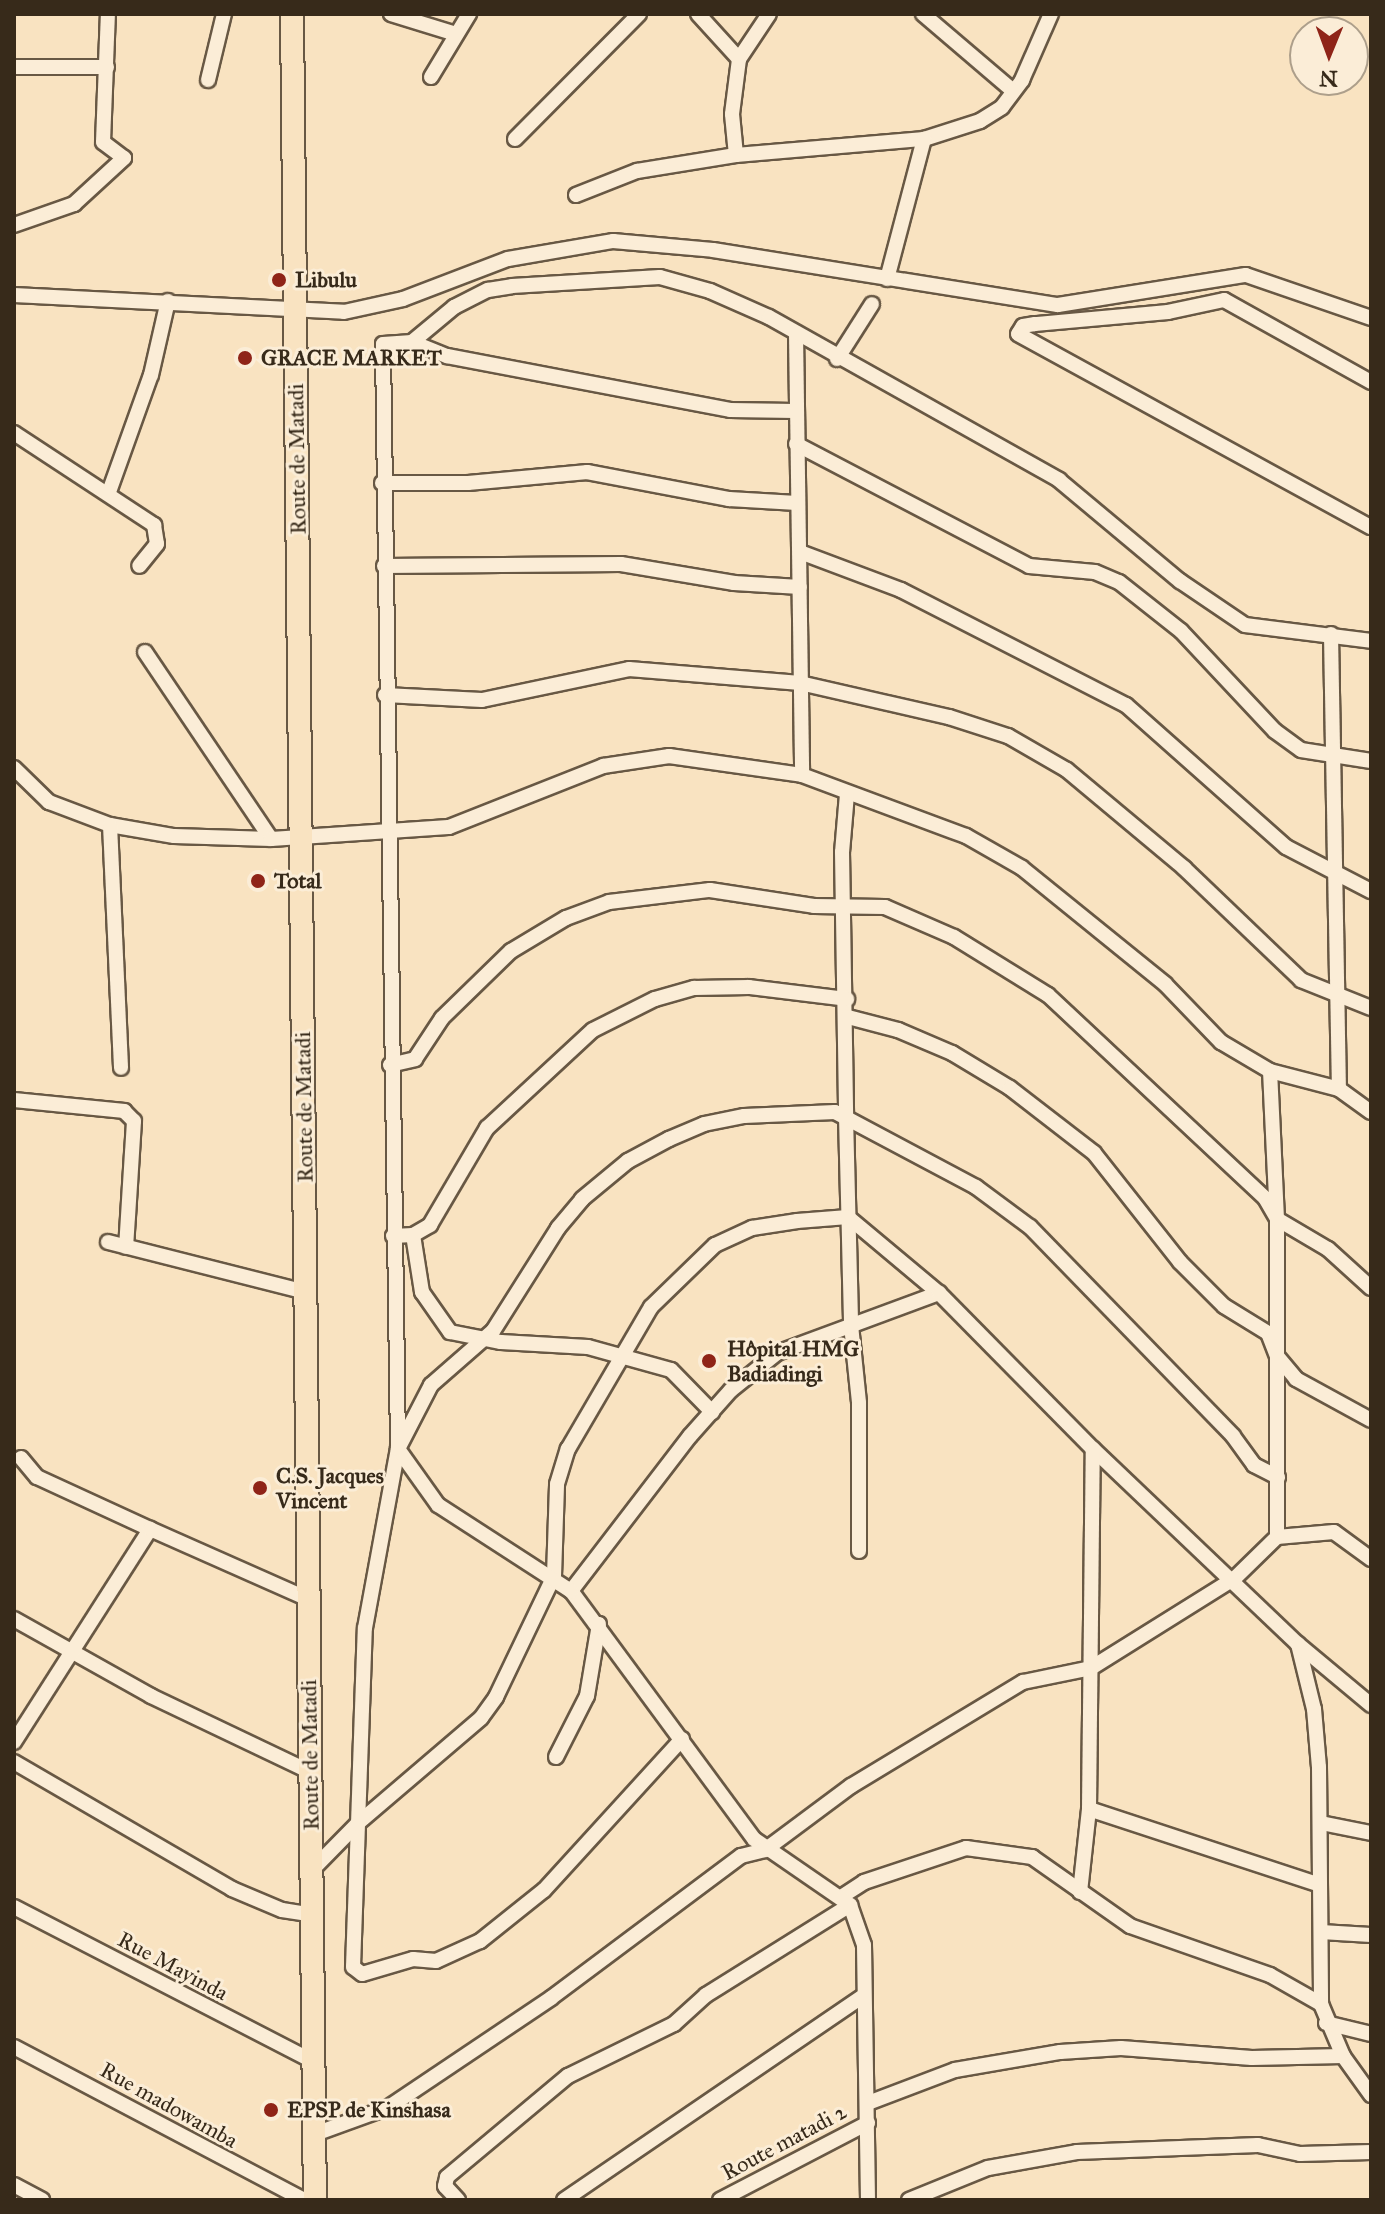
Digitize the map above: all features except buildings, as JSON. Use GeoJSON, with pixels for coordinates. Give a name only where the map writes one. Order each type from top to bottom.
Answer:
{"type":"FeatureCollection","features":[{"type":"Feature","properties":{"kind":"highway","name":"Route de Matadi"},"geometry":{"type":"LineString","coordinates":[[292,14],[315,2200]]}},
{"type":"Feature","properties":{"kind":"street"},"geometry":{"type":"LineString","coordinates":[[14,225],[74,204],[124,158],[103,142],[108,14]]}},
{"type":"Feature","properties":{"kind":"street"},"geometry":{"type":"LineString","coordinates":[[208,80],[224,14]]}},
{"type":"Feature","properties":{"kind":"street"},"geometry":{"type":"LineString","coordinates":[[391,14],[456,34]]}},
{"type":"Feature","properties":{"kind":"street"},"geometry":{"type":"LineString","coordinates":[[431,77],[469,14]]}},
{"type":"Feature","properties":{"kind":"street"},"geometry":{"type":"LineString","coordinates":[[515,139],[639,14]]}},
{"type":"Feature","properties":{"kind":"street"},"geometry":{"type":"LineString","coordinates":[[698,14],[739,59]]}},
{"type":"Feature","properties":{"kind":"street"},"geometry":{"type":"LineString","coordinates":[[736,155],[732,114],[739,59],[769,14]]}},
{"type":"Feature","properties":{"kind":"street"},"geometry":{"type":"LineString","coordinates":[[923,14],[1013,91]]}},
{"type":"Feature","properties":{"kind":"street"},"geometry":{"type":"LineString","coordinates":[[576,195],[624,175],[736,155],[924,139],[980,121],[1013,91],[1051,14]]}},
{"type":"Feature","properties":{"kind":"street"},"geometry":{"type":"LineString","coordinates":[[14,67],[107,67]]}},
{"type":"Feature","properties":{"kind":"street"},"geometry":{"type":"LineString","coordinates":[[887,279],[924,139]]}},
{"type":"Feature","properties":{"kind":"street"},"geometry":{"type":"LineString","coordinates":[[14,294],[295,306],[344,312],[403,299],[508,259],[600,241],[713,250],[1058,305],[1246,275],[1371,318]]}},
{"type":"Feature","properties":{"kind":"street"},"geometry":{"type":"LineString","coordinates":[[412,342],[454,307],[488,290],[615,276],[660,277],[710,291],[796,333],[837,359],[984,434],[1059,480],[1180,581],[1245,625],[1371,641]]}},
{"type":"Feature","properties":{"kind":"street"},"geometry":{"type":"LineString","coordinates":[[1371,382],[1224,300],[1168,312],[1035,324],[1023,326],[1018,334],[1371,527]]}},
{"type":"Feature","properties":{"kind":"street"},"geometry":{"type":"LineString","coordinates":[[109,492],[151,375],[168,301]]}},
{"type":"Feature","properties":{"kind":"street"},"geometry":{"type":"LineString","coordinates":[[837,359],[872,304]]}},
{"type":"Feature","properties":{"kind":"street"},"geometry":{"type":"LineString","coordinates":[[796,333],[802,775]]}},
{"type":"Feature","properties":{"kind":"street"},"geometry":{"type":"LineString","coordinates":[[682,1739],[544,1890],[480,1941],[446,1959],[413,1959],[362,1974],[353,1967],[357,1824],[364,1765],[365,1628],[398,1449],[382,483],[383,344],[412,342],[447,356],[730,410],[795,411]]}},
{"type":"Feature","properties":{"kind":"street"},"geometry":{"type":"LineString","coordinates":[[14,433],[109,492],[159,533],[157,544],[139,566]]}},
{"type":"Feature","properties":{"kind":"street"},"geometry":{"type":"LineString","coordinates":[[796,444],[1029,566],[1095,572],[1119,582],[1181,631],[1275,731],[1301,750],[1334,758],[1371,761]]}},
{"type":"Feature","properties":{"kind":"street"},"geometry":{"type":"LineString","coordinates":[[382,483],[468,483],[587,472],[729,499],[797,503]]}},
{"type":"Feature","properties":{"kind":"street"},"geometry":{"type":"LineString","coordinates":[[800,552],[901,590],[1126,705],[1286,847],[1371,891]]}},
{"type":"Feature","properties":{"kind":"street"},"geometry":{"type":"LineString","coordinates":[[384,566],[621,564],[734,583],[800,587]]}},
{"type":"Feature","properties":{"kind":"street"},"geometry":{"type":"LineString","coordinates":[[1331,634],[1339,1089]]}},
{"type":"Feature","properties":{"kind":"street"},"geometry":{"type":"LineString","coordinates":[[145,652],[271,839]]}},
{"type":"Feature","properties":{"kind":"street"},"geometry":{"type":"LineString","coordinates":[[385,695],[482,700],[629,669],[800,683],[859,692],[978,726],[1008,736],[1067,770],[1208,890],[1301,980],[1371,1008]]}},
{"type":"Feature","properties":{"kind":"street"},"geometry":{"type":"LineString","coordinates":[[14,768],[49,802],[110,825],[174,836],[271,839],[387,834],[449,827],[543,786],[616,764],[669,756],[802,775],[966,836],[1022,868],[1165,984],[1221,1042],[1270,1071],[1339,1089],[1371,1112]]}},
{"type":"Feature","properties":{"kind":"street"},"geometry":{"type":"LineString","coordinates":[[847,794],[846,1116],[851,1325],[859,1403],[859,1551]]}},
{"type":"Feature","properties":{"kind":"street"},"geometry":{"type":"LineString","coordinates":[[110,825],[121,1068]]}},
{"type":"Feature","properties":{"kind":"street"},"geometry":{"type":"LineString","coordinates":[[390,1065],[415,1059],[442,1018],[511,951],[566,918],[609,902],[710,890],[814,906],[845,904],[885,907],[954,937],[1048,995],[1265,1198],[1277,1219],[1328,1249],[1371,1288]]}},
{"type":"Feature","properties":{"kind":"street"},"geometry":{"type":"LineString","coordinates":[[393,1236],[413,1235],[443,1211],[487,1128],[593,1030],[655,999],[694,988],[749,987],[847,999]]}},
{"type":"Feature","properties":{"kind":"street"},"geometry":{"type":"LineString","coordinates":[[848,1017],[898,1030],[952,1053],[1010,1088],[1094,1153],[1180,1262],[1224,1306],[1268,1333],[1277,1356],[1312,1391],[1371,1420]]}},
{"type":"Feature","properties":{"kind":"street"},"geometry":{"type":"LineString","coordinates":[[1270,1071],[1277,1219],[1277,1537]]}},
{"type":"Feature","properties":{"kind":"street"},"geometry":{"type":"LineString","coordinates":[[14,1100],[124,1111],[134,1121],[126,1247]]}},
{"type":"Feature","properties":{"kind":"street"},"geometry":{"type":"LineString","coordinates":[[398,1449],[413,1414],[442,1371],[486,1340],[558,1228],[628,1161],[704,1124],[797,1113],[846,1116],[976,1187],[1030,1227],[1233,1436],[1254,1465],[1278,1477]]}},
{"type":"Feature","properties":{"kind":"street"},"geometry":{"type":"LineString","coordinates":[[312,1870],[357,1824],[481,1718],[525,1642],[554,1576],[561,1466],[651,1307],[715,1245],[752,1228],[848,1217],[939,1293],[1093,1449],[1235,1578],[1298,1644],[1371,1705]]}},
{"type":"Feature","properties":{"kind":"street"},"geometry":{"type":"LineString","coordinates":[[413,1235],[422,1292],[434,1316],[450,1332],[486,1340],[588,1347],[621,1360],[671,1370],[712,1412]]}},
{"type":"Feature","properties":{"kind":"street"},"geometry":{"type":"LineString","coordinates":[[108,1242],[305,1292]]}},
{"type":"Feature","properties":{"kind":"street"},"geometry":{"type":"LineString","coordinates":[[571,1591],[712,1412],[777,1353],[939,1293]]}},
{"type":"Feature","properties":{"kind":"street"},"geometry":{"type":"LineString","coordinates":[[398,1449],[438,1505],[554,1576],[571,1591],[599,1624],[765,1850],[845,1901],[864,1945],[868,2200]]}},
{"type":"Feature","properties":{"kind":"street"},"geometry":{"type":"LineString","coordinates":[[1080,1892],[1089,1809],[1093,1449]]}},
{"type":"Feature","properties":{"kind":"street"},"geometry":{"type":"LineString","coordinates":[[21,1458],[37,1477],[308,1599]]}},
{"type":"Feature","properties":{"kind":"street"},"geometry":{"type":"LineString","coordinates":[[14,1742],[76,1652],[150,1529]]}},
{"type":"Feature","properties":{"kind":"street"},"geometry":{"type":"LineString","coordinates":[[315,2134],[389,2107],[551,1998],[741,1856],[765,1850],[851,1786],[1023,1682],[1091,1668],[1235,1578],[1277,1537],[1334,1532],[1371,1559]]}},
{"type":"Feature","properties":{"kind":"street"},"geometry":{"type":"LineString","coordinates":[[14,1619],[151,1696],[310,1772]]}},
{"type":"Feature","properties":{"kind":"street"},"geometry":{"type":"LineString","coordinates":[[556,1757],[587,1696],[599,1624]]}},
{"type":"Feature","properties":{"kind":"street"},"geometry":{"type":"LineString","coordinates":[[1298,1644],[1314,1709],[1321,1823],[1321,2004],[1326,2023],[1343,2056],[1371,2095]]}},
{"type":"Feature","properties":{"kind":"street"},"geometry":{"type":"LineString","coordinates":[[14,1762],[232,1889],[282,1910],[312,1915]]}},
{"type":"Feature","properties":{"kind":"street"},"geometry":{"type":"LineString","coordinates":[[1089,1809],[1320,1885]]}},
{"type":"Feature","properties":{"kind":"street"},"geometry":{"type":"LineString","coordinates":[[1321,1823],[1371,1833]]}},
{"type":"Feature","properties":{"kind":"street"},"geometry":{"type":"LineString","coordinates":[[458,2200],[445,2186],[447,2177],[568,2076],[674,2024],[706,1995],[845,1901],[864,1882],[966,1848],[1032,1857],[1130,1926],[1270,1975],[1321,2004]]}},
{"type":"Feature","properties":{"kind":"street","name":"Rue Mayinda"},"geometry":{"type":"LineString","coordinates":[[14,1907],[312,2061]]}},
{"type":"Feature","properties":{"kind":"street"},"geometry":{"type":"LineString","coordinates":[[1321,1932],[1371,1935]]}},
{"type":"Feature","properties":{"kind":"street"},"geometry":{"type":"LineString","coordinates":[[564,2200],[864,1995]]}},
{"type":"Feature","properties":{"kind":"street"},"geometry":{"type":"LineString","coordinates":[[1326,2023],[1371,2034]]}},
{"type":"Feature","properties":{"kind":"street","name":"Rue madowamba"},"geometry":{"type":"LineString","coordinates":[[14,2047],[304,2200]]}},
{"type":"Feature","properties":{"kind":"street"},"geometry":{"type":"LineString","coordinates":[[868,2103],[955,2070],[1060,2052],[1136,2048],[1252,2058],[1343,2056]]}},
{"type":"Feature","properties":{"kind":"street","name":"Route matadi 2"},"geometry":{"type":"LineString","coordinates":[[720,2200],[868,2123]]}},
{"type":"Feature","properties":{"kind":"street"},"geometry":{"type":"LineString","coordinates":[[909,2200],[988,2168],[1077,2152],[1258,2145],[1300,2154],[1371,2152]]}},
{"type":"Feature","properties":{"kind":"street"},"geometry":{"type":"LineString","coordinates":[[14,2185],[42,2200]]}},
{"type":"Feature","properties":{"kind":"place","name":"Libulu"},"geometry":{"type":"Point","coordinates":[279,280]}},
{"type":"Feature","properties":{"kind":"place","name":"GRACE MARKET"},"geometry":{"type":"Point","coordinates":[245,358]}},
{"type":"Feature","properties":{"kind":"place","name":"Total"},"geometry":{"type":"Point","coordinates":[258,881]}},
{"type":"Feature","properties":{"kind":"place","name":"Hôpital HMG Badiadingi"},"geometry":{"type":"Point","coordinates":[709,1361]}},
{"type":"Feature","properties":{"kind":"place","name":"C.S. Jacques Vincent"},"geometry":{"type":"Point","coordinates":[260,1488]}},
{"type":"Feature","properties":{"kind":"place","name":"EPSP de Kinshasa"},"geometry":{"type":"Point","coordinates":[271,2110]}}]}
